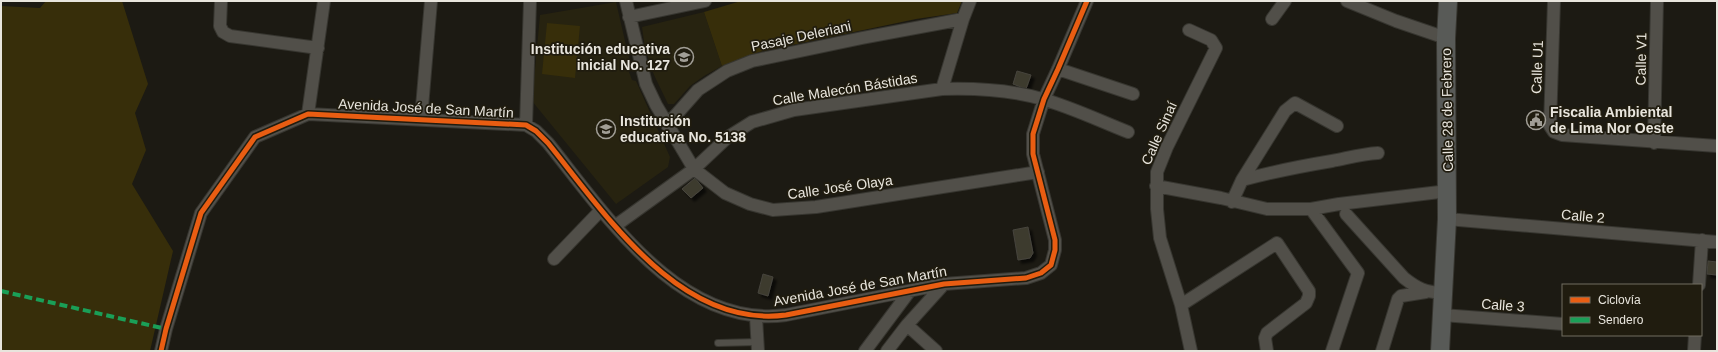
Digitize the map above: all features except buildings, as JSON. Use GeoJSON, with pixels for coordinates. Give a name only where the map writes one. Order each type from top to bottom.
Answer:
{"type":"FeatureCollection","features":[{"type":"Feature","properties":{"kind":"street"},"geometry":{"type":"LineString","coordinates":[[221,1],[220,26],[223,32],[230,36],[318,48]]}},
{"type":"Feature","properties":{"kind":"street"},"geometry":{"type":"LineString","coordinates":[[308,114],[324,1]]}},
{"type":"Feature","properties":{"kind":"street"},"geometry":{"type":"LineString","coordinates":[[422,119],[432,1]]}},
{"type":"Feature","properties":{"kind":"street"},"geometry":{"type":"LineString","coordinates":[[526,125],[530,1]]}},
{"type":"Feature","properties":{"kind":"street","name":"Calle José Olaya"},"geometry":{"type":"LineString","coordinates":[[626,1],[646,84],[667,124],[694,169],[725,193],[750,204],[772,210],[816,207],[1038,172]]}},
{"type":"Feature","properties":{"kind":"street"},"geometry":{"type":"LineString","coordinates":[[629,17],[705,1]]}},
{"type":"Feature","properties":{"kind":"street"},"geometry":{"type":"LineString","coordinates":[[942,88],[970,1]]}},
{"type":"Feature","properties":{"kind":"street","name":"Avenida José de San Martín"},"geometry":{"type":"LineString","coordinates":[[161,351],[166,329],[201,213],[255,137],[308,114],[526,125],[536,131],[548,143],[601,210],[648,262],[690,292],[719,308],[744,316],[764,318],[786,315],[944,284],[1026,278],[1041,273],[1051,265],[1055,250],[1055,240],[1033,154],[1033,134],[1044,99],[1087,1]]}},
{"type":"Feature","properties":{"kind":"street"},"geometry":{"type":"LineString","coordinates":[[1272,20],[1285,1]]}},
{"type":"Feature","properties":{"kind":"street"},"geometry":{"type":"LineString","coordinates":[[1347,1],[1396,21],[1446,38]]}},
{"type":"Feature","properties":{"kind":"street","name":"Calle 28 de Febrero"},"geometry":{"type":"LineString","coordinates":[[1440,351],[1442,315],[1434,292],[1447,220],[1446,38],[1448,1]]}},
{"type":"Feature","properties":{"kind":"street","name":"Calle U1"},"geometry":{"type":"LineString","coordinates":[[1554,1],[1550,126],[1554,132],[1562,135],[1654,142]]}},
{"type":"Feature","properties":{"kind":"street","name":"Calle V1"},"geometry":{"type":"LineString","coordinates":[[1654,142],[1657,1]]}},
{"type":"Feature","properties":{"kind":"street","name":"Pasaje Deleriani"},"geometry":{"type":"LineString","coordinates":[[667,124],[698,90],[727,71],[752,61],[963,19]]}},
{"type":"Feature","properties":{"kind":"street","name":"Calle Sinaí"},"geometry":{"type":"LineString","coordinates":[[1188,30],[1211,40],[1216,48],[1167,147],[1157,172],[1156,186],[1160,238],[1181,305],[1191,351]]}},
{"type":"Feature","properties":{"kind":"street"},"geometry":{"type":"LineString","coordinates":[[1058,69],[1133,94]]}},
{"type":"Feature","properties":{"kind":"street","name":"Calle Malecón Bástidas"},"geometry":{"type":"LineString","coordinates":[[615,226],[694,169],[733,133],[752,122],[794,110],[942,88],[971,89],[1025,95],[1044,99],[1128,132]]}},
{"type":"Feature","properties":{"kind":"street"},"geometry":{"type":"LineString","coordinates":[[1232,202],[1242,180],[1285,111],[1295,103],[1337,126]]}},
{"type":"Feature","properties":{"kind":"street"},"geometry":{"type":"LineString","coordinates":[[1654,142],[1717,146]]}},
{"type":"Feature","properties":{"kind":"street"},"geometry":{"type":"LineString","coordinates":[[1242,180],[1304,165],[1334,161],[1356,155],[1378,153]]}},
{"type":"Feature","properties":{"kind":"street"},"geometry":{"type":"LineString","coordinates":[[1156,186],[1220,198],[1267,209],[1311,209],[1339,204],[1448,191]]}},
{"type":"Feature","properties":{"kind":"street"},"geometry":{"type":"LineString","coordinates":[[1311,209],[1358,273],[1332,351]]}},
{"type":"Feature","properties":{"kind":"street"},"geometry":{"type":"LineString","coordinates":[[554,259],[601,210]]}},
{"type":"Feature","properties":{"kind":"street"},"geometry":{"type":"LineString","coordinates":[[1346,214],[1404,278],[1414,286],[1434,292]]}},
{"type":"Feature","properties":{"kind":"street","name":"Calle 2"},"geometry":{"type":"LineString","coordinates":[[1447,220],[1717,242]]}},
{"type":"Feature","properties":{"kind":"street"},"geometry":{"type":"LineString","coordinates":[[1699,284],[1702,240]]}},
{"type":"Feature","properties":{"kind":"street"},"geometry":{"type":"LineString","coordinates":[[1181,305],[1277,243],[1308,291],[1309,296],[1306,303],[1267,333],[1265,338],[1267,351]]}},
{"type":"Feature","properties":{"kind":"street"},"geometry":{"type":"LineString","coordinates":[[887,351],[907,325],[944,284]]}},
{"type":"Feature","properties":{"kind":"street"},"geometry":{"type":"LineString","coordinates":[[865,351],[909,292]]}},
{"type":"Feature","properties":{"kind":"street"},"geometry":{"type":"LineString","coordinates":[[1382,351],[1398,299],[1401,296],[1434,292]]}},
{"type":"Feature","properties":{"kind":"street","name":"Calle 3"},"geometry":{"type":"LineString","coordinates":[[1442,315],[1562,324]]}},
{"type":"Feature","properties":{"kind":"street"},"geometry":{"type":"LineString","coordinates":[[756,317],[758,347]]}},
{"type":"Feature","properties":{"kind":"street"},"geometry":{"type":"LineString","coordinates":[[907,325],[936,351]]}},
{"type":"Feature","properties":{"kind":"street"},"geometry":{"type":"LineString","coordinates":[[1694,351],[1695,336]]}},
{"type":"Feature","properties":{"kind":"lane"},"geometry":{"type":"LineString","coordinates":[[718,343],[758,347]]}},
{"type":"Feature","properties":{"kind":"shaded area"},"geometry":{"type":"Polygon","coordinates":[[[46,1],[122,1],[148,84],[135,113],[146,150],[132,184],[173,251],[150,351],[1,351],[1,6],[40,8],[46,1]]]}},
{"type":"Feature","properties":{"kind":"shaded area"},"geometry":{"type":"Polygon","coordinates":[[[741,1],[962,1],[957,13],[916,19],[759,52],[722,66],[704,12],[741,1]]]}},
{"type":"Feature","properties":{"kind":"shaded area","name":"Institución educativa No. 5138"},"geometry":{"type":"Polygon","coordinates":[[[616,2],[631,67],[629,72],[632,80],[636,81],[670,157],[668,167],[616,204],[532,101],[540,15],[616,2]]]}},
{"type":"Feature","properties":{"kind":"shaded area","name":"Institución educativa inicial No. 127"},"geometry":{"type":"Polygon","coordinates":[[[704,12],[722,66],[690,86],[674,104],[668,104],[654,75],[645,48],[642,27],[704,12]]]}},
{"type":"Feature","properties":{"kind":"shaded area"},"geometry":{"type":"Polygon","coordinates":[[[547,23],[580,26],[575,78],[542,74],[547,23]]]}},
{"type":"Feature","properties":{"kind":"marked path"},"geometry":{"type":"LineString","coordinates":[[1,291],[166,329]]}},
{"type":"Feature","properties":{"kind":"cycle path"},"geometry":{"type":"LineString","coordinates":[[161,351],[166,329],[201,213],[255,137],[308,114],[526,125],[536,131],[548,143],[621,233],[649,261],[679,286],[712,304],[748,315],[786,315],[944,284],[1026,278],[1041,273],[1051,265],[1055,250],[1055,240],[1033,154],[1033,134],[1044,99],[1087,1]]}},
{"type":"Feature","properties":{"kind":"place","name":"Institución educativa inicial No. 127"},"geometry":{"type":"Point","coordinates":[684,57]}},
{"type":"Feature","properties":{"kind":"place","name":"Fiscalia Ambiental de Lima Nor Oeste"},"geometry":{"type":"Point","coordinates":[1536,120]}},
{"type":"Feature","properties":{"kind":"place","name":"Institución educativa No. 5138"},"geometry":{"type":"Point","coordinates":[606,129]}}]}
